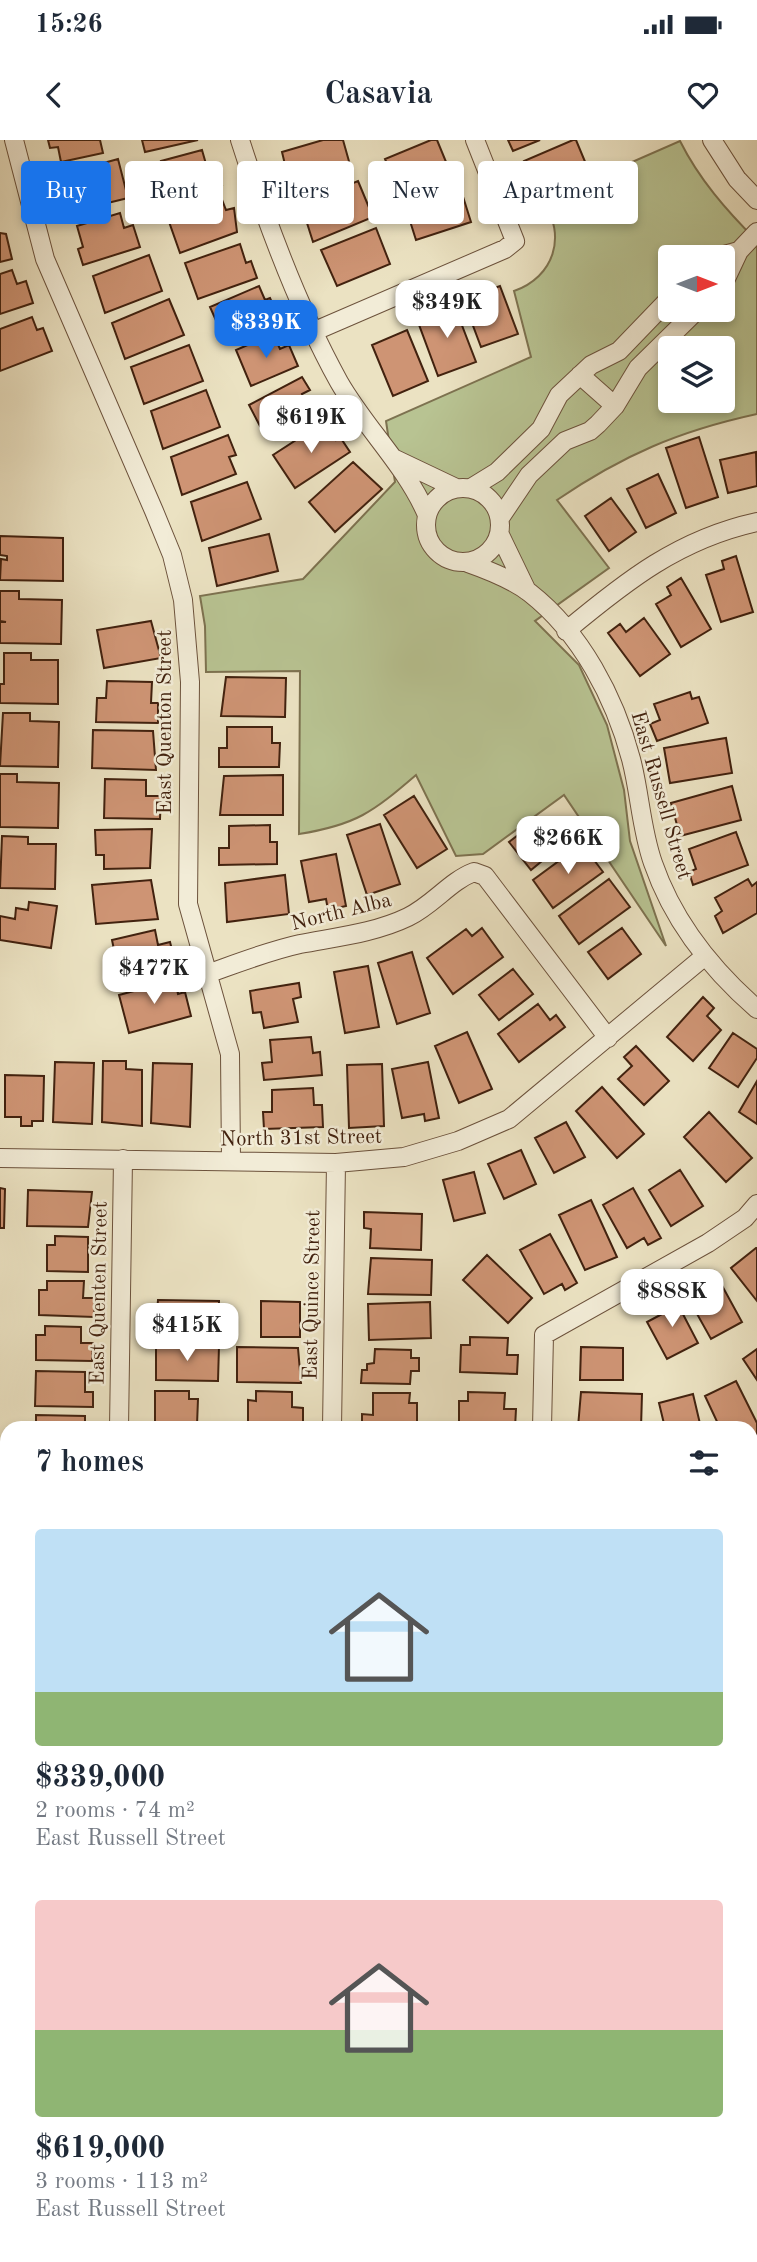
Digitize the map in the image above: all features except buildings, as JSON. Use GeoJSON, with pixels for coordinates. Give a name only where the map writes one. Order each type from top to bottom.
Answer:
{"type":"FeatureCollection","features":[{"type":"Feature","properties":{"kind":"street","name":"East Quenton Street"},"geometry":{"type":"LineString","coordinates":[[14,140],[45,259],[172,555],[183,600],[190,682],[188,904],[230,1054],[231,1161]]}},
{"type":"Feature","properties":{"kind":"street"},"geometry":{"type":"LineString","coordinates":[[240,140],[261,207],[339,381],[367,427],[395,459],[427,515]]}},
{"type":"Feature","properties":{"kind":"street"},"geometry":{"type":"LineString","coordinates":[[315,331],[506,250],[515,241],[475,140]]}},
{"type":"Feature","properties":{"kind":"street"},"geometry":{"type":"LineString","coordinates":[[712,140],[737,179],[757,200]]}},
{"type":"Feature","properties":{"kind":"street"},"geometry":{"type":"LineString","coordinates":[[735,258],[738,251],[757,232]]}},
{"type":"Feature","properties":{"kind":"street"},"geometry":{"type":"LineString","coordinates":[[658,310],[619,351],[591,365],[559,395],[541,429],[497,472],[438,498],[427,515],[426,528],[435,550],[456,562],[468,563],[488,554],[500,526],[529,475],[565,441],[590,431],[615,406],[638,368],[685,322]]}},
{"type":"Feature","properties":{"kind":"street"},"geometry":{"type":"LineString","coordinates":[[580,375],[615,406]]}},
{"type":"Feature","properties":{"kind":"street"},"geometry":{"type":"LineString","coordinates":[[395,459],[490,499],[500,526]]}},
{"type":"Feature","properties":{"kind":"street"},"geometry":{"type":"LineString","coordinates":[[566,631],[644,568],[706,538],[757,522]]}},
{"type":"Feature","properties":{"kind":"street","name":"East Russell Street"},"geometry":{"type":"LineString","coordinates":[[500,526],[527,591]]}},
{"type":"Feature","properties":{"kind":"street","name":"East Russell Street"},"geometry":{"type":"LineString","coordinates":[[468,563],[527,591],[566,631],[608,694],[632,761],[643,831],[653,863],[683,926],[728,984],[757,1009]]}},
{"type":"Feature","properties":{"kind":"street","name":"North Alba"},"geometry":{"type":"LineString","coordinates":[[208,974],[262,955],[373,929],[408,917],[439,898],[461,877],[474,872],[485,876],[608,1038]]}},
{"type":"Feature","properties":{"kind":"street","name":"North 31st Street"},"geometry":{"type":"LineString","coordinates":[[0,1158],[336,1163],[404,1157],[458,1141],[509,1119],[705,956]]}},
{"type":"Feature","properties":{"kind":"street","name":"East Quenten Street"},"geometry":{"type":"LineString","coordinates":[[119,1421],[123,1159]]}},
{"type":"Feature","properties":{"kind":"street","name":"East Quince Street"},"geometry":{"type":"LineString","coordinates":[[332,1421],[336,1163]]}},
{"type":"Feature","properties":{"kind":"street"},"geometry":{"type":"LineString","coordinates":[[542,1421],[544,1335],[708,1243],[745,1218],[757,1204]]}},
{"type":"Feature","properties":{"kind":"green space"},"geometry":{"type":"Polygon","coordinates":[[[680,141],[714,194],[757,241],[757,414],[702,428],[652,447],[605,470],[557,500],[609,568],[535,621],[579,665],[607,725],[624,790],[630,841],[666,946],[564,795],[483,854],[456,856],[416,775],[388,799],[363,815],[335,826],[299,834],[300,671],[206,672],[205,626],[200,596],[303,579],[395,482],[386,421],[531,357],[514,291],[528,285],[547,266],[555,241],[553,224],[638,224],[638,161],[634,161],[680,141]]]}}]}
